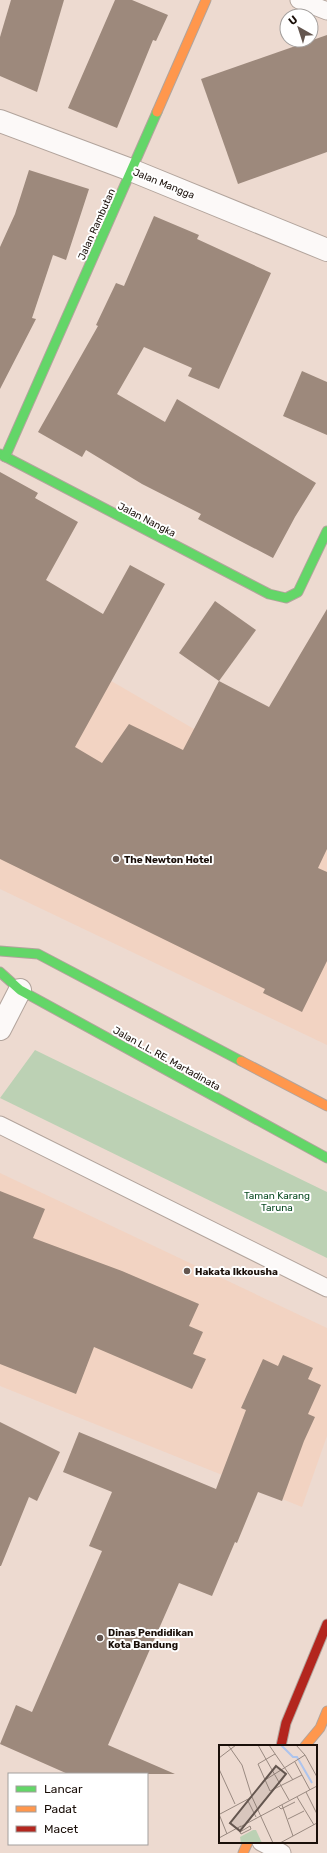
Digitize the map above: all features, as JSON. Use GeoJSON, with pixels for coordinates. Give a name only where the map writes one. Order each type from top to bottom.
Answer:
{"type":"FeatureCollection","features":[{"type":"Feature","properties":{"kind":"main road","name":"Jalan Rambutan"},"geometry":{"type":"LineString","coordinates":[[3,456],[206,0]]}},
{"type":"Feature","properties":{"kind":"main road","name":"Jalan Nangka"},"geometry":{"type":"LineString","coordinates":[[3,456],[269,594],[286,598],[298,592],[327,530]]}},
{"type":"Feature","properties":{"kind":"main road"},"geometry":{"type":"LineString","coordinates":[[0,951],[38,954],[327,1106]]}},
{"type":"Feature","properties":{"kind":"main road","name":"Jalan L.L. RE. Martadinata"},"geometry":{"type":"LineString","coordinates":[[0,972],[20,990],[327,1158]]}},
{"type":"Feature","properties":{"kind":"main road"},"geometry":{"type":"LineString","coordinates":[[280,1745],[286,1723],[327,1624]]}},
{"type":"Feature","properties":{"kind":"main road"},"geometry":{"type":"LineString","coordinates":[[306,1745],[320,1728],[327,1711]]}},
{"type":"Feature","properties":{"kind":"main road"},"geometry":{"type":"LineString","coordinates":[[243,1853],[248,1843]]}},
{"type":"Feature","properties":{"kind":"street","name":"Jalan Mangga"},"geometry":{"type":"LineString","coordinates":[[0,121],[131,170],[327,250]]}},
{"type":"Feature","properties":{"kind":"street"},"geometry":{"type":"LineString","coordinates":[[0,1029],[20,990]]}},
{"type":"Feature","properties":{"kind":"lane"},"geometry":{"type":"LineString","coordinates":[[299,0],[327,11]]}},
{"type":"Feature","properties":{"kind":"lane"},"geometry":{"type":"LineString","coordinates":[[0,1125],[327,1288]]}},
{"type":"Feature","properties":{"kind":"lane"},"geometry":{"type":"LineString","coordinates":[[263,1843],[282,1853]]}},
{"type":"Feature","properties":{"kind":"shaded area"},"geometry":{"type":"Polygon","coordinates":[[[0,614],[106,678],[327,806],[327,1045],[0,889],[0,614]]]}},
{"type":"Feature","properties":{"kind":"shaded area"},"geometry":{"type":"Polygon","coordinates":[[[0,1173],[327,1328],[327,1436],[302,1507],[0,1386],[0,1173]]]}},
{"type":"Feature","properties":{"kind":"green space","name":"Taman Karang Taruna"},"geometry":{"type":"Polygon","coordinates":[[[35,1050],[327,1192],[327,1258],[0,1098],[35,1050]]]}},
{"type":"Feature","properties":{"kind":"building"},"geometry":{"type":"Polygon","coordinates":[[[11,0],[64,0],[37,92],[0,76],[0,37],[11,0]]]}},
{"type":"Feature","properties":{"kind":"building"},"geometry":{"type":"Polygon","coordinates":[[[115,0],[132,0],[168,15],[156,41],[153,40],[117,128],[68,108],[115,0]]]}},
{"type":"Feature","properties":{"kind":"building"},"geometry":{"type":"Polygon","coordinates":[[[327,35],[327,152],[238,184],[201,79],[290,48],[319,48],[319,38],[327,35]]]}},
{"type":"Feature","properties":{"kind":"building"},"geometry":{"type":"Polygon","coordinates":[[[29,170],[89,189],[66,260],[53,255],[32,318],[36,319],[0,389],[0,247],[15,214],[29,170]]]}},
{"type":"Feature","properties":{"kind":"building"},"geometry":{"type":"Polygon","coordinates":[[[154,216],[199,235],[197,239],[271,273],[219,389],[188,376],[192,368],[144,347],[117,394],[165,422],[177,399],[316,483],[295,517],[273,558],[198,519],[201,514],[142,484],[86,450],[82,457],[38,432],[98,326],[96,325],[116,283],[124,286],[154,216]]]}},
{"type":"Feature","properties":{"kind":"building"},"geometry":{"type":"Polygon","coordinates":[[[302,371],[327,382],[327,435],[283,416],[302,371]]]}},
{"type":"Feature","properties":{"kind":"building"},"geometry":{"type":"Polygon","coordinates":[[[0,472],[38,493],[35,498],[78,522],[46,580],[103,614],[130,565],[165,584],[75,747],[102,763],[129,724],[183,750],[219,681],[269,707],[327,609],[327,849],[318,868],[327,872],[327,961],[302,1012],[263,993],[265,989],[0,859],[0,472]]]}},
{"type":"Feature","properties":{"kind":"building"},"geometry":{"type":"Polygon","coordinates":[[[215,601],[256,630],[219,681],[179,653],[215,601]]]}},
{"type":"Feature","properties":{"kind":"building"},"geometry":{"type":"Polygon","coordinates":[[[0,1191],[45,1209],[33,1238],[122,1271],[199,1304],[189,1326],[203,1332],[193,1354],[206,1359],[192,1389],[94,1347],[76,1394],[0,1364],[0,1191]]]}},
{"type":"Feature","properties":{"kind":"building"},"geometry":{"type":"Polygon","coordinates":[[[283,1355],[313,1368],[308,1379],[321,1385],[308,1414],[315,1417],[304,1441],[282,1501],[258,1492],[237,1543],[235,1542],[212,1596],[179,1583],[108,1745],[175,1774],[66,1773],[0,1744],[16,1705],[32,1712],[102,1551],[89,1546],[112,1492],[63,1472],[79,1432],[216,1489],[246,1410],[241,1408],[263,1359],[278,1366],[283,1355]]]}},
{"type":"Feature","properties":{"kind":"building"},"geometry":{"type":"Polygon","coordinates":[[[0,1422],[60,1452],[37,1501],[29,1497],[1,1566],[0,1566],[0,1422]]]}},
{"type":"Feature","properties":{"kind":"traffic: fast"},"geometry":{"type":"LineString","coordinates":[[5,457],[157,112]]}},
{"type":"Feature","properties":{"kind":"traffic: fast"},"geometry":{"type":"LineString","coordinates":[[0,454],[269,594],[286,598],[298,592],[327,531]]}},
{"type":"Feature","properties":{"kind":"traffic: fast"},"geometry":{"type":"LineString","coordinates":[[0,951],[38,954],[241,1061]]}},
{"type":"Feature","properties":{"kind":"traffic: fast"},"geometry":{"type":"LineString","coordinates":[[0,972],[20,990],[327,1158]]}},
{"type":"Feature","properties":{"kind":"traffic: slow"},"geometry":{"type":"LineString","coordinates":[[157,112],[206,0]]}},
{"type":"Feature","properties":{"kind":"traffic: slow"},"geometry":{"type":"LineString","coordinates":[[241,1061],[327,1106]]}},
{"type":"Feature","properties":{"kind":"traffic: slow"},"geometry":{"type":"LineString","coordinates":[[306,1745],[320,1728],[327,1711]]}},
{"type":"Feature","properties":{"kind":"traffic: slow"},"geometry":{"type":"LineString","coordinates":[[243,1853],[248,1843]]}},
{"type":"Feature","properties":{"kind":"traffic: jam"},"geometry":{"type":"LineString","coordinates":[[281,1745],[286,1723],[327,1624]]}},
{"type":"Feature","properties":{"kind":"place","name":"The Newton Hotel"},"geometry":{"type":"Point","coordinates":[116,859]}},
{"type":"Feature","properties":{"kind":"place","name":"Hakata Ikkousha"},"geometry":{"type":"Point","coordinates":[187,1271]}},
{"type":"Feature","properties":{"kind":"place","name":"Dinas Pendidikan Kota Bandung"},"geometry":{"type":"Point","coordinates":[100,1638]}}]}
